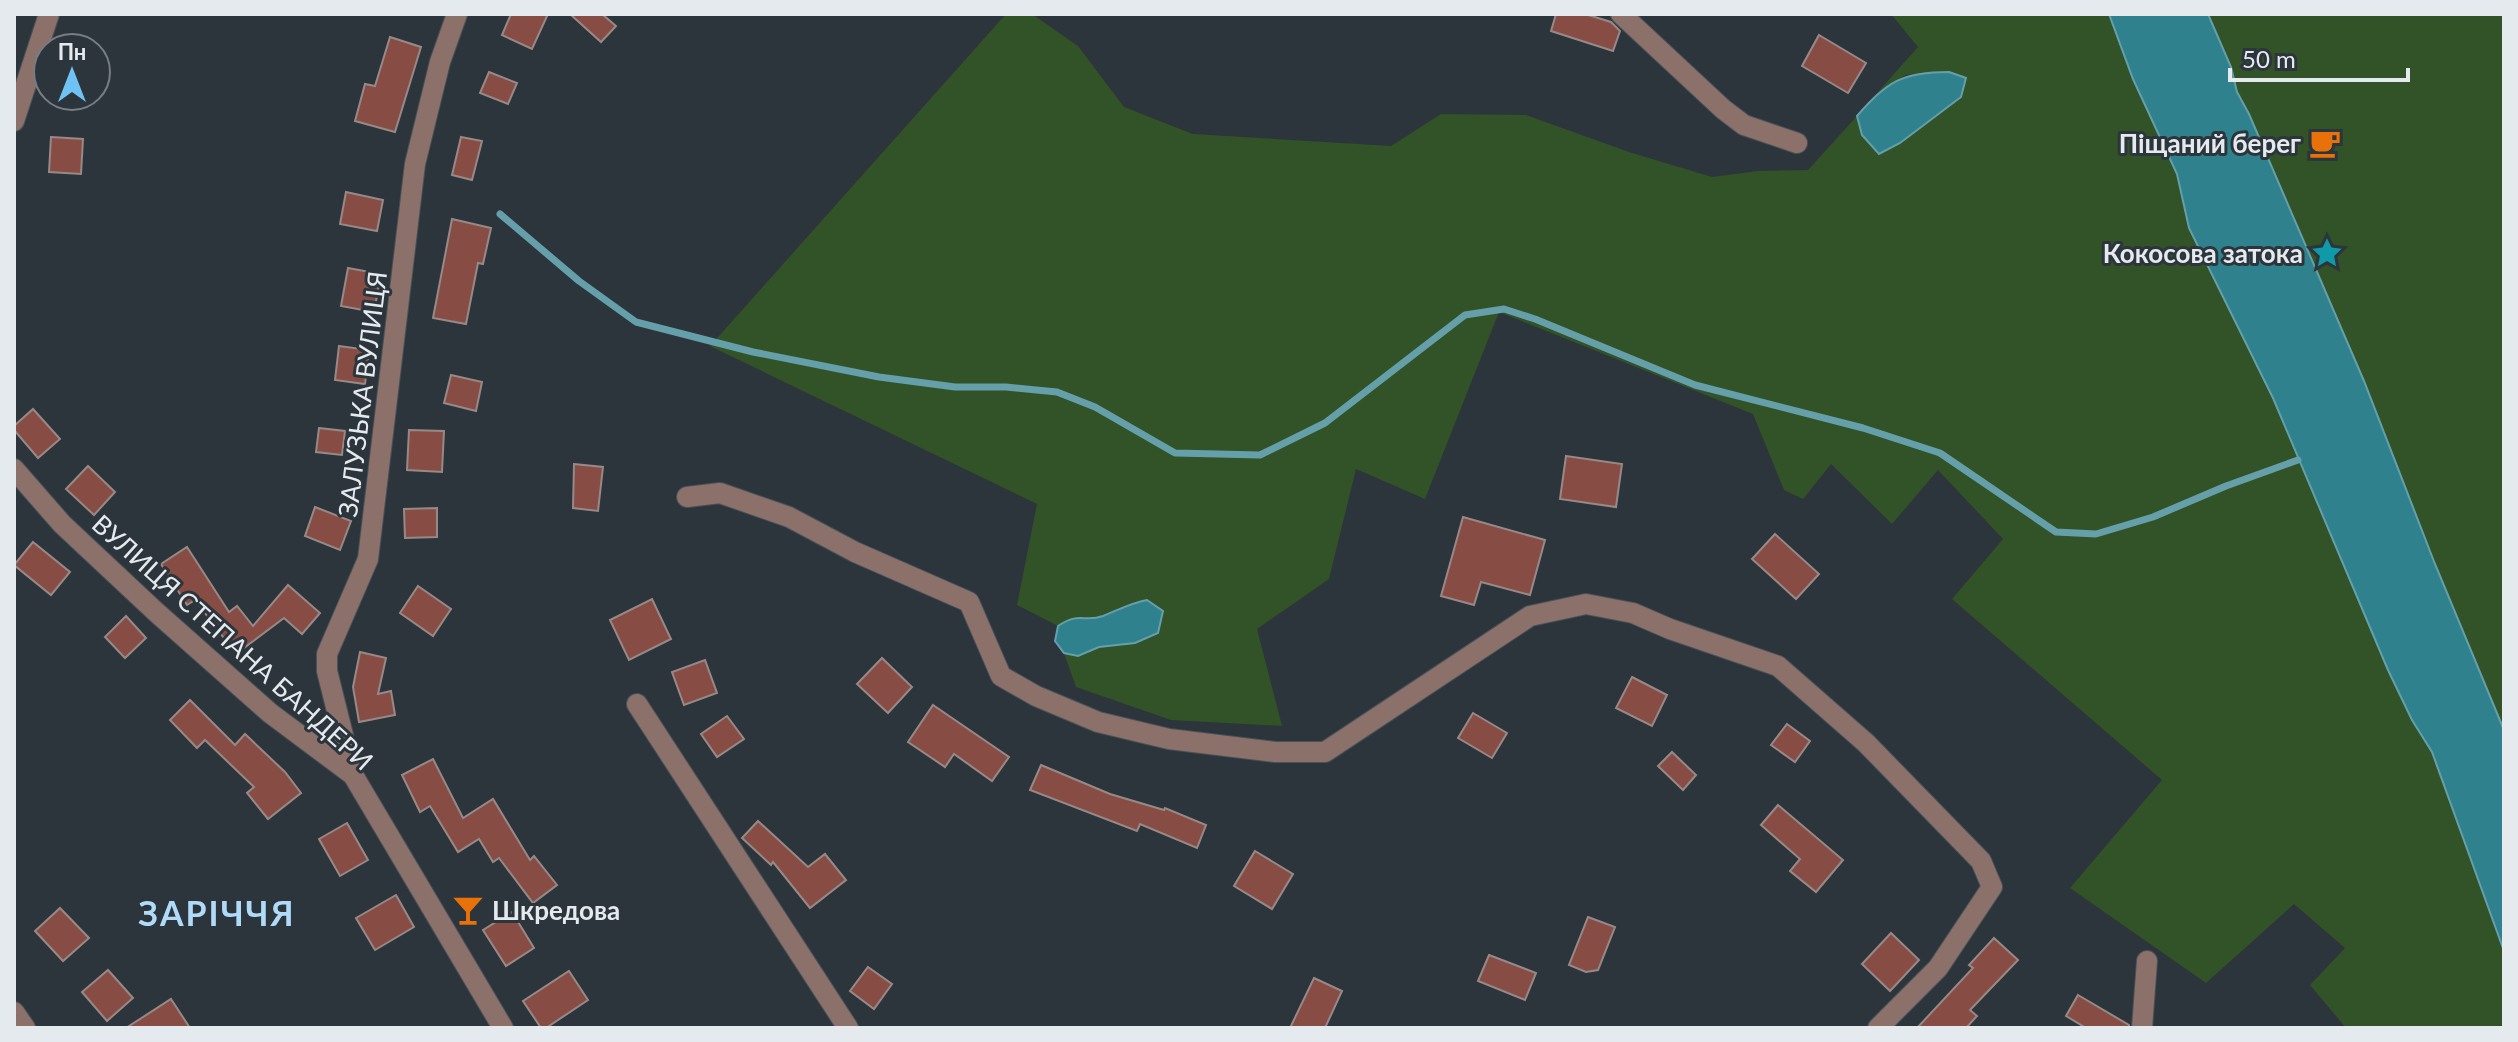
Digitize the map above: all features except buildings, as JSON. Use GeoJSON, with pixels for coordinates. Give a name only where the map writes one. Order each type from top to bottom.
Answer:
{"type":"FeatureCollection","features":[{"type":"Feature","properties":{"kind":"street"},"geometry":{"type":"LineString","coordinates":[[14,121],[49,14]]}},
{"type":"Feature","properties":{"kind":"street","name":"ЗАЛУЗЬКА ВУЛИЦЯ"},"geometry":{"type":"LineString","coordinates":[[353,775],[327,671],[327,654],[368,559],[415,164],[440,62],[457,14]]}},
{"type":"Feature","properties":{"kind":"street"},"geometry":{"type":"LineString","coordinates":[[1621,14],[1744,125],[1797,143]]}},
{"type":"Feature","properties":{"kind":"street","name":"ВУЛИЦЯ СТЕПАНА БАНДЕРИ"},"geometry":{"type":"LineString","coordinates":[[14,469],[62,524],[156,612],[270,713],[353,775],[503,1028]]}},
{"type":"Feature","properties":{"kind":"street"},"geometry":{"type":"LineString","coordinates":[[687,497],[720,493],[789,517],[855,552],[969,602],[1001,676],[1036,696],[1098,722],[1169,739],[1275,752],[1325,752],[1530,616],[1586,604],[1633,613],[1778,666],[1866,743],[1981,861],[1992,887],[1938,968],[1878,1028]]}},
{"type":"Feature","properties":{"kind":"street"},"geometry":{"type":"LineString","coordinates":[[637,704],[848,1028]]}},
{"type":"Feature","properties":{"kind":"street"},"geometry":{"type":"LineString","coordinates":[[2142,1028],[2147,961]]}},
{"type":"Feature","properties":{"kind":"street"},"geometry":{"type":"LineString","coordinates":[[14,1012],[25,1028]]}},
{"type":"Feature","properties":{"kind":"green space"},"geometry":{"type":"Polygon","coordinates":[[[1006,14],[1032,14],[1078,46],[1124,107],[1193,134],[1391,146],[1441,114],[1526,115],[1629,152],[1712,177],[1758,171],[1808,170],[1857,116],[1862,135],[1949,72],[1906,75],[1877,93],[1918,47],[1891,14],[2109,14],[2133,79],[2177,174],[2189,228],[2273,398],[2388,670],[2412,720],[2432,752],[2504,951],[2504,1028],[2346,1028],[2310,985],[2345,948],[2294,904],[2206,983],[2070,888],[2162,780],[1952,599],[2003,539],[1938,470],[1892,524],[1831,464],[1803,499],[1784,490],[1753,414],[1499,312],[1425,499],[1356,469],[1329,579],[1257,629],[1282,726],[1171,720],[1076,687],[1064,653],[1078,656],[1099,647],[1135,643],[1158,634],[1163,611],[1147,600],[1103,616],[1072,619],[1058,626],[1017,605],[1037,504],[710,346],[1006,14]]]}},
{"type":"Feature","properties":{"kind":"green space"},"geometry":{"type":"Polygon","coordinates":[[[2208,14],[2504,14],[2504,730],[2364,381],[2249,114],[2236,92],[2231,67],[2208,14]]]}},
{"type":"Feature","properties":{"kind":"water"},"geometry":{"type":"Polygon","coordinates":[[[2109,14],[2208,14],[2231,67],[2237,92],[2364,381],[2504,730],[2504,951],[2432,752],[2412,720],[2388,670],[2273,398],[2189,228],[2177,174],[2133,79],[2109,14]]]}},
{"type":"Feature","properties":{"kind":"water"},"geometry":{"type":"Polygon","coordinates":[[[1949,72],[1966,78],[1961,97],[1900,143],[1879,154],[1862,135],[1857,116],[1878,94],[1897,81],[1919,74],[1949,72]]]}},
{"type":"Feature","properties":{"kind":"water"},"geometry":{"type":"Polygon","coordinates":[[[1147,600],[1163,611],[1158,633],[1135,643],[1099,647],[1078,656],[1064,653],[1055,641],[1058,626],[1065,622],[1077,618],[1097,618],[1147,600]]]}},
{"type":"Feature","properties":{"kind":"waterway"},"geometry":{"type":"LineString","coordinates":[[500,214],[579,281],[636,322],[753,352],[879,377],[955,387],[1006,387],[1057,392],[1095,407],[1175,453],[1260,455],[1325,423],[1465,315],[1504,309],[1695,385],[1863,428],[1940,453],[2056,532],[2096,534],[2153,517],[2298,460]]}},
{"type":"Feature","properties":{"kind":"place","name":"Піщаний берег"},"geometry":{"type":"Point","coordinates":[2325,143]}},
{"type":"Feature","properties":{"kind":"place","name":"Кокосова затока"},"geometry":{"type":"Point","coordinates":[2327,253]}},
{"type":"Feature","properties":{"kind":"place","name":"Шкредова"},"geometry":{"type":"Point","coordinates":[468,910]}},
{"type":"Feature","properties":{"kind":"district","name":"ЗАРІЧЧЯ"},"geometry":{"type":"Point","coordinates":[217,912]}}]}
